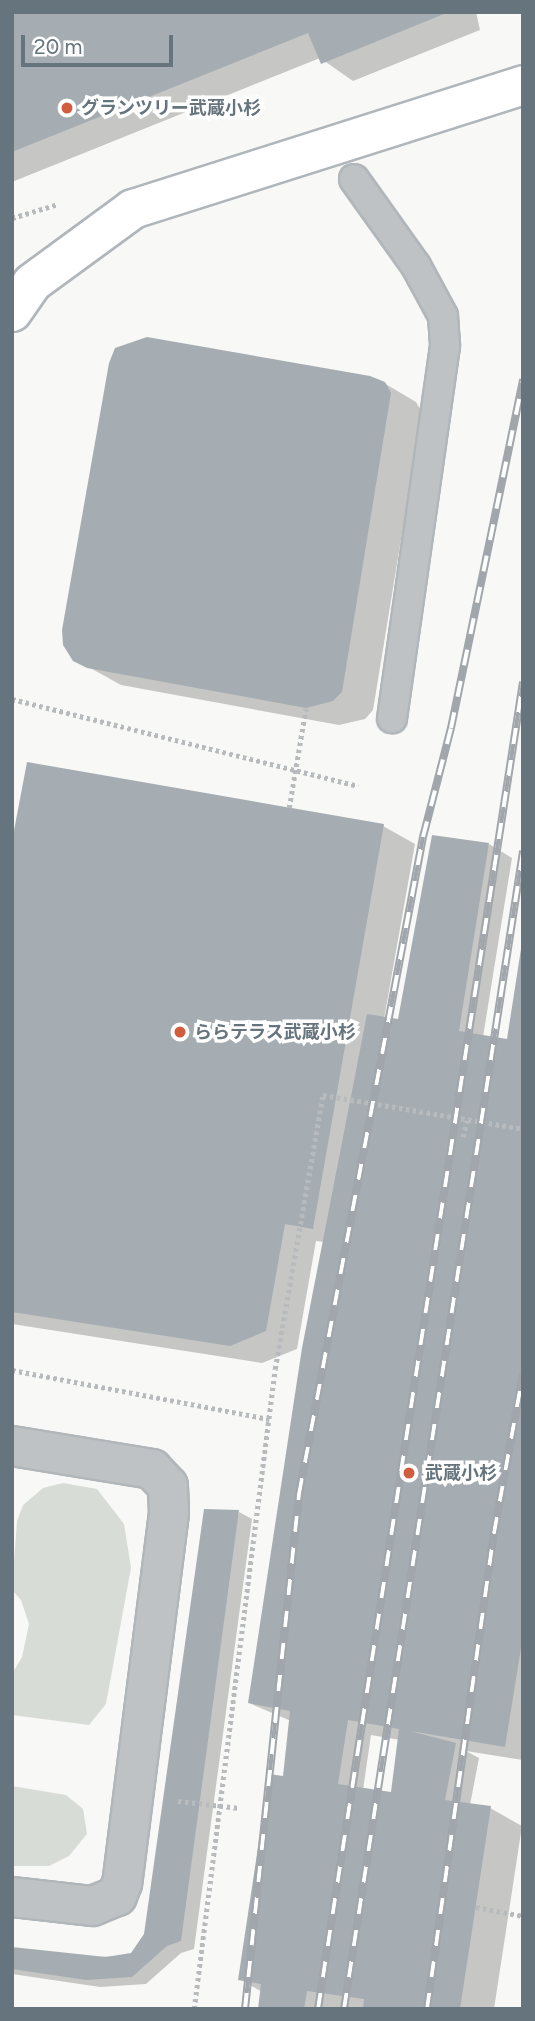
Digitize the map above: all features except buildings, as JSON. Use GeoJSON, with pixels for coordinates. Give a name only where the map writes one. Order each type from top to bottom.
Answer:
{"type":"FeatureCollection","features":[{"type":"Feature","properties":{"kind":"street"},"geometry":{"type":"LineString","coordinates":[[12,312],[32,283],[133,209],[523,85]]}},
{"type":"Feature","properties":{"kind":"street"},"geometry":{"type":"LineString","coordinates":[[12,1446],[152,1469],[168,1486],[169,1513],[122,1883],[117,1896],[92,1906],[12,1897]]}},
{"type":"Feature","properties":{"kind":"lane"},"geometry":{"type":"LineString","coordinates":[[354,179],[416,266],[443,316],[445,346],[391,718]]}},
{"type":"Feature","properties":{"kind":"path"},"geometry":{"type":"LineString","coordinates":[[12,699],[358,786]]}},
{"type":"Feature","properties":{"kind":"path"},"geometry":{"type":"LineString","coordinates":[[289,808],[306,708]]}},
{"type":"Feature","properties":{"kind":"path"},"geometry":{"type":"LineString","coordinates":[[194,2009],[269,1419],[323,1095],[523,1129]]}},
{"type":"Feature","properties":{"kind":"path"},"geometry":{"type":"LineString","coordinates":[[463,1137],[467,1120]]}},
{"type":"Feature","properties":{"kind":"path"},"geometry":{"type":"LineString","coordinates":[[12,1370],[269,1419]]}},
{"type":"Feature","properties":{"kind":"path"},"geometry":{"type":"LineString","coordinates":[[165,1800],[240,1808]]}},
{"type":"Feature","properties":{"kind":"path"},"geometry":{"type":"LineString","coordinates":[[476,1907],[523,1916]]}},
{"type":"Feature","properties":{"kind":"shaded area"},"geometry":{"type":"Polygon","coordinates":[[[63,1483],[97,1489],[124,1524],[131,1568],[106,1704],[89,1725],[12,1715],[12,1674],[22,1657],[29,1624],[21,1600],[12,1590],[17,1521],[23,1505],[43,1488],[63,1483]]]}},
{"type":"Feature","properties":{"kind":"shaded area"},"geometry":{"type":"Polygon","coordinates":[[[12,1786],[66,1795],[83,1809],[87,1834],[69,1856],[49,1866],[12,1866],[12,1786]]]}},
{"type":"Feature","properties":{"kind":"railway"},"geometry":{"type":"LineString","coordinates":[[245,2009],[299,1494],[423,837],[451,728],[523,379]]}},
{"type":"Feature","properties":{"kind":"railway"},"geometry":{"type":"LineString","coordinates":[[318,2009],[523,682]]}},
{"type":"Feature","properties":{"kind":"railway"},"geometry":{"type":"LineString","coordinates":[[344,2009],[523,851]]}},
{"type":"Feature","properties":{"kind":"railway"},"geometry":{"type":"LineString","coordinates":[[427,2009],[494,1533],[523,1374]]}},
{"type":"Feature","properties":{"kind":"place","name":"グランツリー武蔵小杉"},"geometry":{"type":"Point","coordinates":[67,108]}},
{"type":"Feature","properties":{"kind":"place","name":"ららテラス武蔵小杉"},"geometry":{"type":"Point","coordinates":[180,1032]}},
{"type":"Feature","properties":{"kind":"place","name":"武蔵小杉"},"geometry":{"type":"Point","coordinates":[409,1473]}}]}
